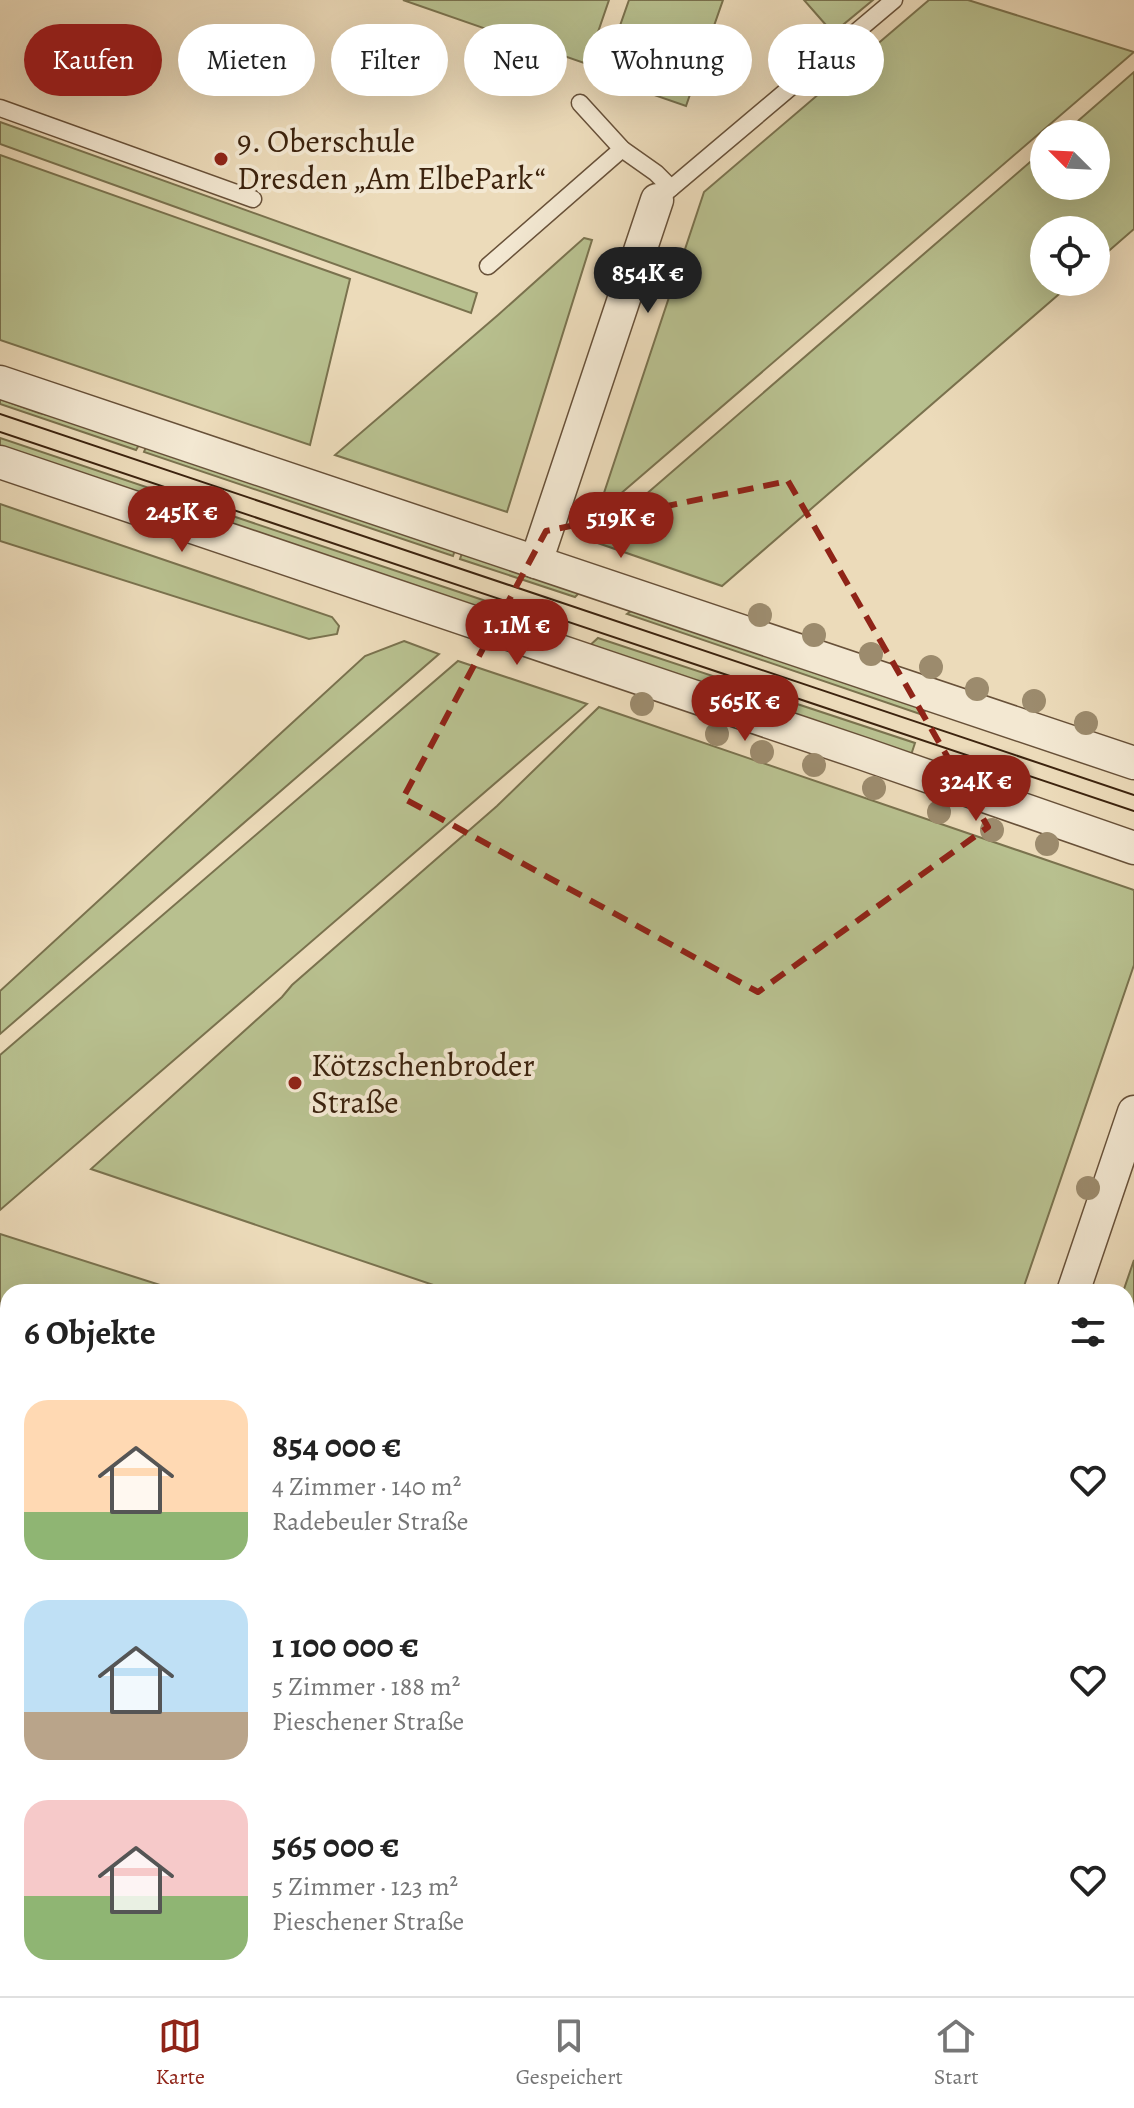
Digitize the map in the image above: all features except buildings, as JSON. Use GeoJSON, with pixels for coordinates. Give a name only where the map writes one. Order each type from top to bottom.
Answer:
{"type":"FeatureCollection","features":[{"type":"Feature","properties":{"kind":"street"},"geometry":{"type":"LineString","coordinates":[[536,562],[664,194]]}},
{"type":"Feature","properties":{"kind":"street"},"geometry":{"type":"LineString","coordinates":[[0,382],[1134,763]]}},
{"type":"Feature","properties":{"kind":"street"},"geometry":{"type":"LineString","coordinates":[[0,462],[1134,848]]}},
{"type":"Feature","properties":{"kind":"street"},"geometry":{"type":"LineString","coordinates":[[1076,1284],[1134,1112]]}},
{"type":"Feature","properties":{"kind":"lane"},"geometry":{"type":"LineString","coordinates":[[580,103],[622,149],[656,173],[664,194],[891,2]]}},
{"type":"Feature","properties":{"kind":"lane"},"geometry":{"type":"LineString","coordinates":[[0,108],[253,199]]}},
{"type":"Feature","properties":{"kind":"lane"},"geometry":{"type":"LineString","coordinates":[[488,266],[622,149]]}},
{"type":"Feature","properties":{"kind":"highlighted area"},"geometry":{"type":"Polygon","coordinates":[[[788,481],[988,827],[758,992],[403,798],[546,531],[788,481]]]}},
{"type":"Feature","properties":{"kind":"green space"},"geometry":{"type":"Polygon","coordinates":[[[403,0],[609,0],[601,24],[583,24],[583,63],[567,57],[567,24],[472,24],[403,0]]]}},
{"type":"Feature","properties":{"kind":"green space"},"geometry":{"type":"Polygon","coordinates":[[[629,0],[723,0],[715,24],[621,24],[629,0]]]}},
{"type":"Feature","properties":{"kind":"green space"},"geometry":{"type":"Polygon","coordinates":[[[804,0],[873,0],[844,24],[825,24],[804,0]]]}},
{"type":"Feature","properties":{"kind":"green space"},"geometry":{"type":"Polygon","coordinates":[[[929,0],[968,0],[1134,52],[1055,120],[1030,120],[1030,141],[597,514],[704,192],[816,96],[884,96],[884,38],[929,0]]]}},
{"type":"Feature","properties":{"kind":"green space"},"geometry":{"type":"Polygon","coordinates":[[[1134,72],[1134,229],[1110,250],[1110,216],[1030,216],[1030,296],[1057,296],[722,586],[592,541],[1030,162],[1030,200],[1110,200],[1110,120],[1079,120],[1134,72]]]}},
{"type":"Feature","properties":{"kind":"green space"},"geometry":{"type":"Polygon","coordinates":[[[657,96],[689,96],[686,106],[657,96]]]}},
{"type":"Feature","properties":{"kind":"green space"},"geometry":{"type":"Polygon","coordinates":[[[0,122],[477,293],[471,313],[0,144],[0,122]]]}},
{"type":"Feature","properties":{"kind":"green space"},"geometry":{"type":"Polygon","coordinates":[[[0,155],[350,279],[310,445],[0,340],[0,155]]]}},
{"type":"Feature","properties":{"kind":"green space"},"geometry":{"type":"Polygon","coordinates":[[[584,238],[592,240],[507,512],[335,455],[498,315],[584,238]]]}},
{"type":"Feature","properties":{"kind":"green space"},"geometry":{"type":"Polygon","coordinates":[[[0,399],[39,413],[86,423],[584,588],[575,597],[460,559],[462,553],[455,550],[453,556],[144,452],[146,447],[139,445],[136,450],[0,404],[0,399]]]}},
{"type":"Feature","properties":{"kind":"green space"},"geometry":{"type":"Polygon","coordinates":[[[0,438],[546,622],[537,630],[0,450],[0,438]]]}},
{"type":"Feature","properties":{"kind":"green space"},"geometry":{"type":"Polygon","coordinates":[[[0,504],[332,617],[339,626],[337,634],[309,639],[0,541],[0,504]]]}},
{"type":"Feature","properties":{"kind":"green space"},"geometry":{"type":"Polygon","coordinates":[[[638,606],[928,704],[923,715],[627,614],[638,606]]]}},
{"type":"Feature","properties":{"kind":"green space"},"geometry":{"type":"Polygon","coordinates":[[[598,638],[915,743],[911,755],[588,647],[598,638]]]}},
{"type":"Feature","properties":{"kind":"green space"},"geometry":{"type":"Polygon","coordinates":[[[404,641],[439,654],[0,1034],[0,991],[365,656],[404,641]]]}},
{"type":"Feature","properties":{"kind":"green space"},"geometry":{"type":"Polygon","coordinates":[[[458,661],[587,704],[0,1210],[0,1055],[458,661]]]}},
{"type":"Feature","properties":{"kind":"green space"},"geometry":{"type":"Polygon","coordinates":[[[599,707],[1134,890],[1134,965],[1025,1284],[430,1284],[91,1169],[292,985],[497,806],[599,707]]]}},
{"type":"Feature","properties":{"kind":"green space"},"geometry":{"type":"Polygon","coordinates":[[[0,1234],[157,1284],[0,1284],[0,1234]]]}},
{"type":"Feature","properties":{"kind":"green space"},"geometry":{"type":"Polygon","coordinates":[[[1134,1260],[1134,1284],[1126,1284],[1134,1260]]]}},
{"type":"Feature","properties":{"kind":"tram line"},"geometry":{"type":"LineString","coordinates":[[0,414],[1134,795]]}},
{"type":"Feature","properties":{"kind":"tram line"},"geometry":{"type":"LineString","coordinates":[[0,432],[1134,811]]}},
{"type":"Feature","properties":{"kind":"place","name":"9. Oberschule Dresden „Am ElbePark“"},"geometry":{"type":"Point","coordinates":[221,159]}},
{"type":"Feature","properties":{"kind":"place","name":"Kötzschenbroder Straße"},"geometry":{"type":"Point","coordinates":[295,1083]}}]}
